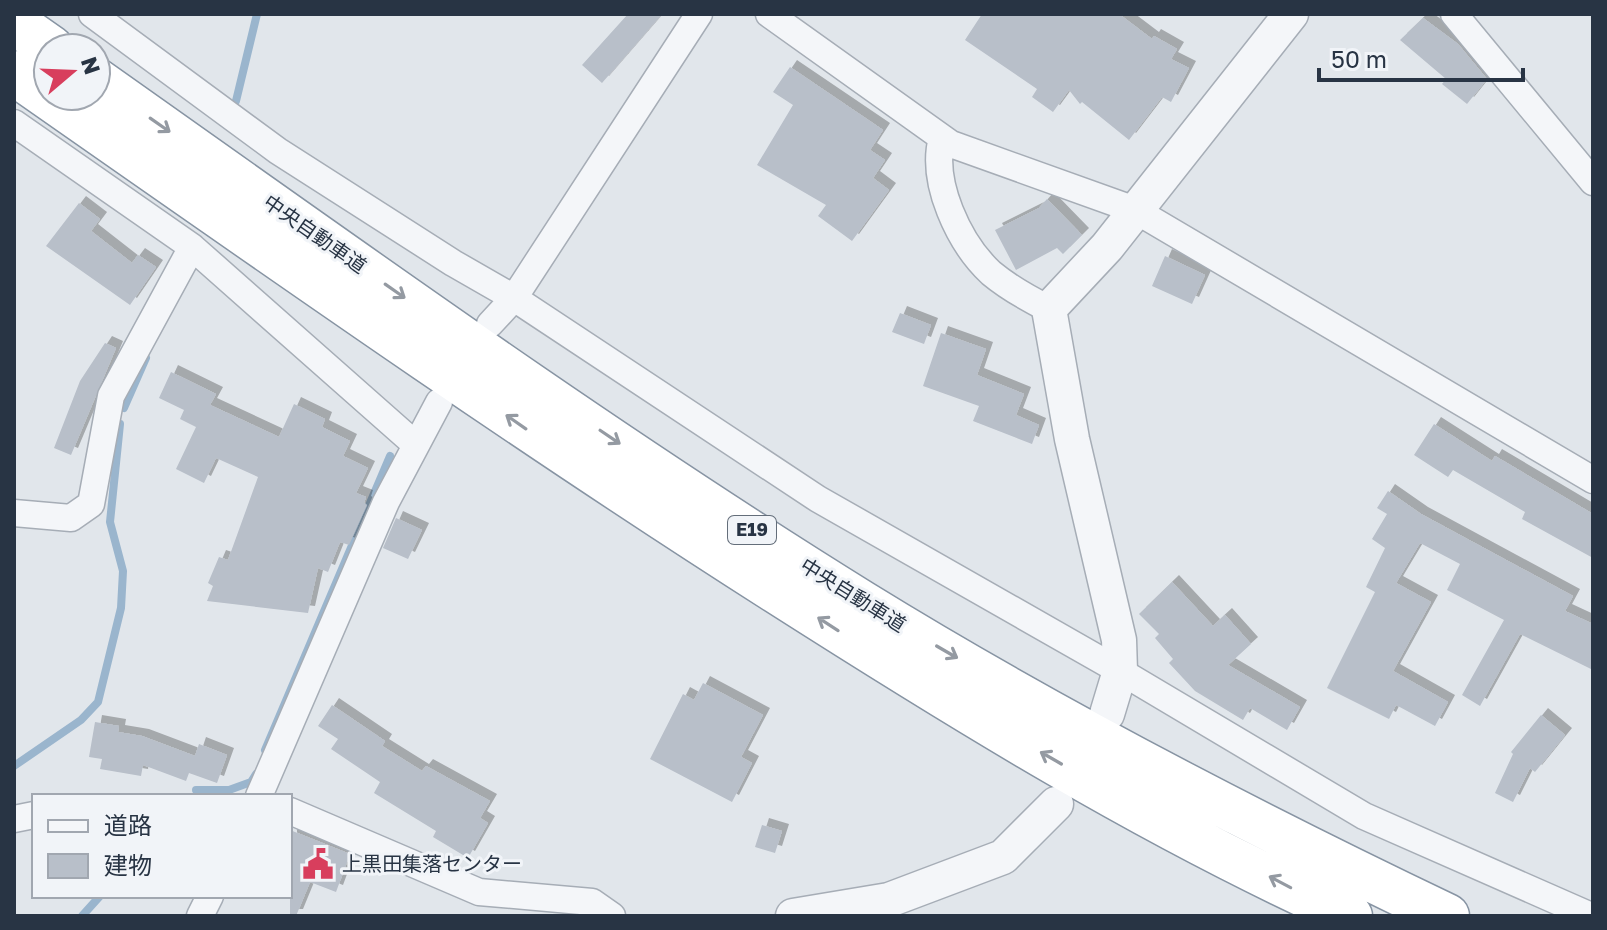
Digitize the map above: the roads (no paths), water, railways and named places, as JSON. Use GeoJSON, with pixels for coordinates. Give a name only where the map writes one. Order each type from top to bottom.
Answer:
{"type":"FeatureCollection","features":[{"type":"Feature","properties":{"kind":"highway"},"geometry":{"type":"LineString","coordinates":[[14,22],[32,35]]}},
{"type":"Feature","properties":{"kind":"highway","name":"中央自動車道"},"geometry":{"type":"LineString","coordinates":[[14,73],[584,469],[889,663],[1123,800],[1350,916]]}},
{"type":"Feature","properties":{"kind":"highway","name":"中央自動車道"},"geometry":{"type":"LineString","coordinates":[[112,91],[456,333],[863,603],[1118,749],[1319,855],[1447,916]]}},
{"type":"Feature","properties":{"kind":"street"},"geometry":{"type":"LineString","coordinates":[[92,14],[278,151],[453,263],[514,298],[818,499],[1120,671],[1364,816],[1591,916]]}},
{"type":"Feature","properties":{"kind":"street"},"geometry":{"type":"LineString","coordinates":[[490,324],[514,298],[699,14]]}},
{"type":"Feature","properties":{"kind":"street"},"geometry":{"type":"LineString","coordinates":[[769,14],[951,144],[1135,210],[1593,480]]}},
{"type":"Feature","properties":{"kind":"street"},"geometry":{"type":"LineString","coordinates":[[1049,309],[1107,247],[1291,14]]}},
{"type":"Feature","properties":{"kind":"street"},"geometry":{"type":"LineString","coordinates":[[1454,14],[1593,182]]}},
{"type":"Feature","properties":{"kind":"street"},"geometry":{"type":"LineString","coordinates":[[14,123],[192,247],[416,445]]}},
{"type":"Feature","properties":{"kind":"street"},"geometry":{"type":"LineString","coordinates":[[942,138],[938,153],[944,191],[975,256],[1017,293],[1049,309]]}},
{"type":"Feature","properties":{"kind":"street"},"geometry":{"type":"LineString","coordinates":[[14,513],[71,518],[91,504],[111,396],[192,247]]}},
{"type":"Feature","properties":{"kind":"street"},"geometry":{"type":"LineString","coordinates":[[1049,309],[1072,439],[1119,640],[1120,671],[1107,714]]}},
{"type":"Feature","properties":{"kind":"street"},"geometry":{"type":"LineString","coordinates":[[260,794],[386,502],[439,402]]}},
{"type":"Feature","properties":{"kind":"street"},"geometry":{"type":"LineString","coordinates":[[793,916],[889,900],[1003,857],[1056,804]]}},
{"type":"Feature","properties":{"kind":"street"},"geometry":{"type":"LineString","coordinates":[[292,812],[479,892],[592,902],[612,916]]}},
{"type":"Feature","properties":{"kind":"street"},"geometry":{"type":"LineString","coordinates":[[200,916],[209,898]]}},
{"type":"Feature","properties":{"kind":"waterway"},"geometry":{"type":"LineString","coordinates":[[236,101],[257,14]]}},
{"type":"Feature","properties":{"kind":"waterway"},"geometry":{"type":"LineString","coordinates":[[124,408],[146,358]]}},
{"type":"Feature","properties":{"kind":"waterway"},"geometry":{"type":"LineString","coordinates":[[14,766],[81,720],[98,702],[121,608],[123,571],[110,522],[120,424]]}},
{"type":"Feature","properties":{"kind":"waterway"},"geometry":{"type":"LineString","coordinates":[[265,750],[390,456]]}},
{"type":"Feature","properties":{"kind":"waterway"},"geometry":{"type":"LineString","coordinates":[[196,790],[229,790],[251,782],[256,774]]}},
{"type":"Feature","properties":{"kind":"waterway"},"geometry":{"type":"LineString","coordinates":[[82,916],[98,898]]}},
{"type":"Feature","properties":{"kind":"place","name":"上黒田集落センター"},"geometry":{"type":"Point","coordinates":[318,864]}}]}
